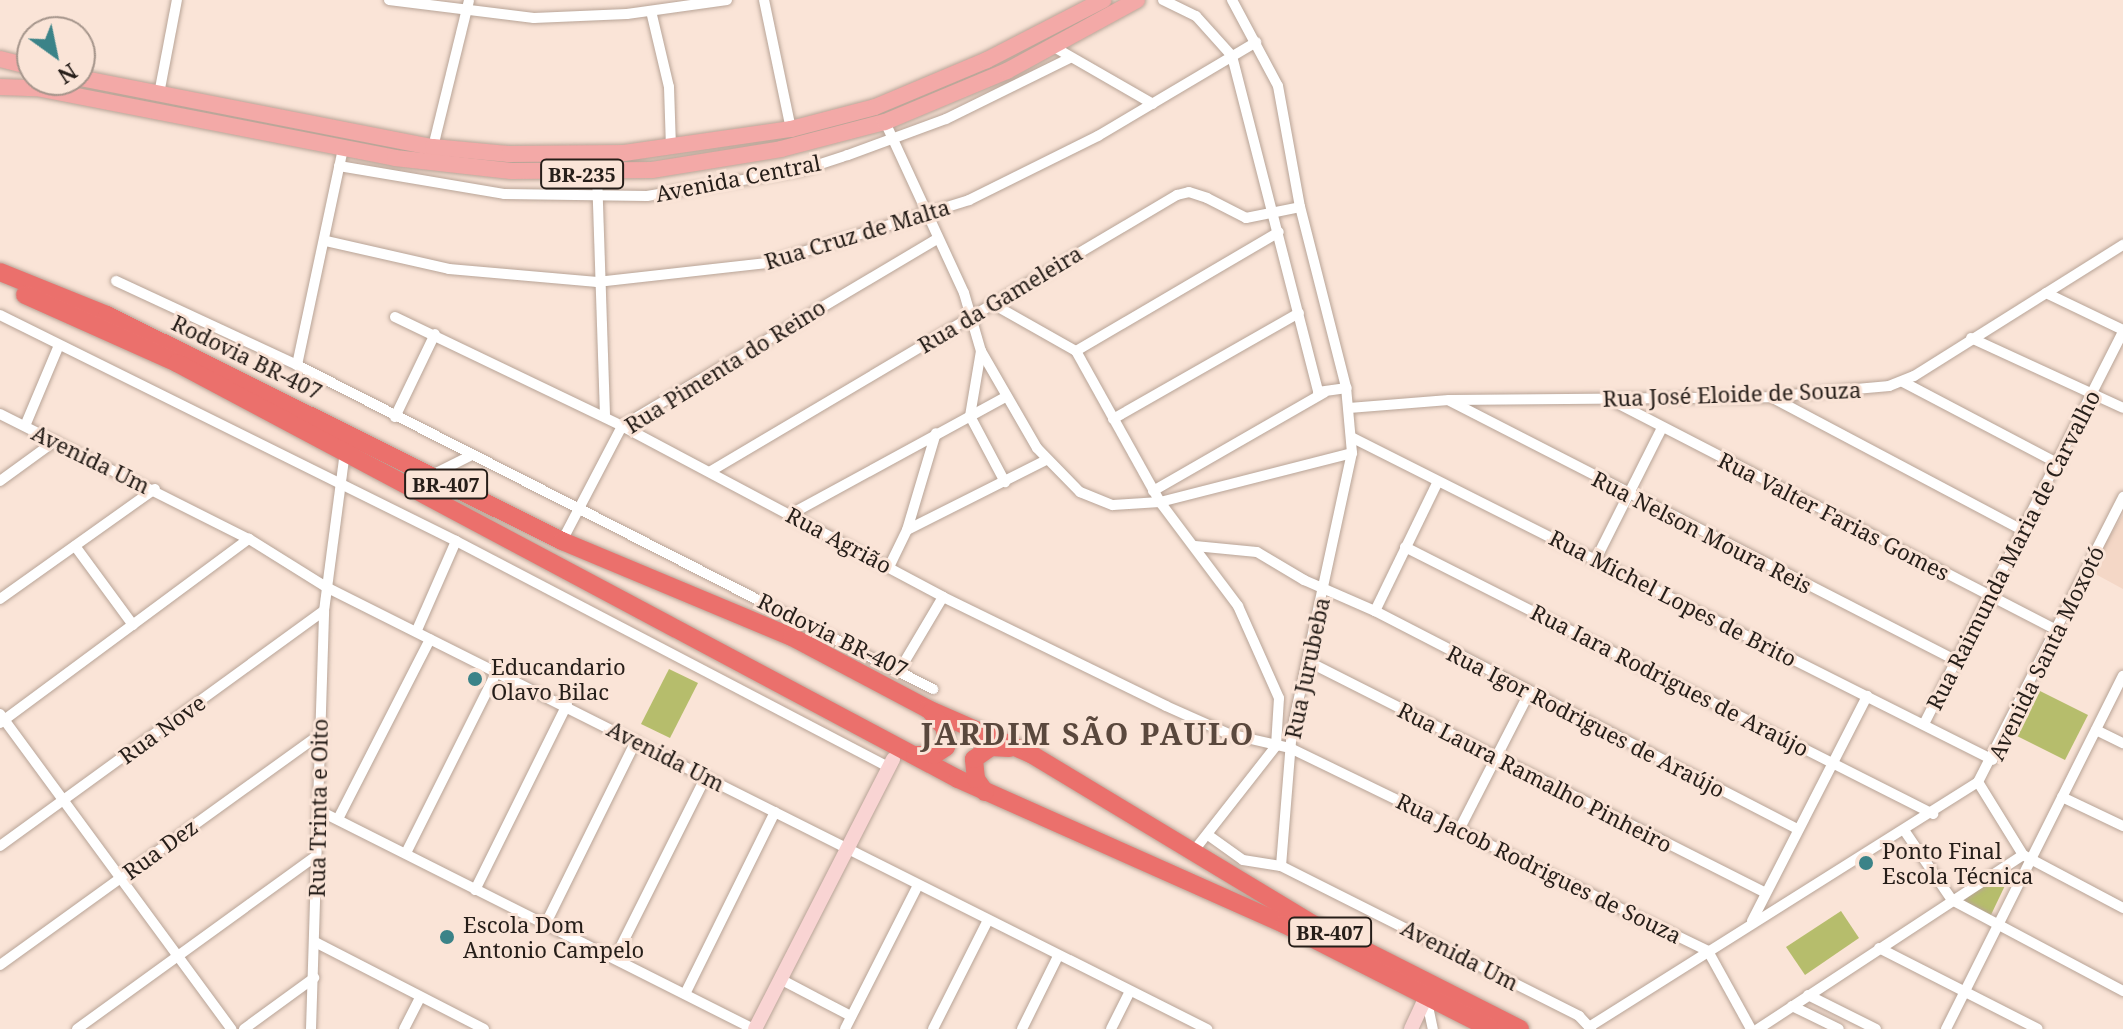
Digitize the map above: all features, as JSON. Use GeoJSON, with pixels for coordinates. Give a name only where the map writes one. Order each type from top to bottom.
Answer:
{"type":"FeatureCollection","features":[{"type":"Feature","properties":{"kind":"highway","name":"Rodovia BR-407"},"geometry":{"type":"LineString","coordinates":[[0,272],[107,315],[562,541],[792,637],[928,709],[1031,754],[1315,925],[1520,1029]]}},
{"type":"Feature","properties":{"kind":"highway","name":"BR-407"},"geometry":{"type":"LineString","coordinates":[[0,285],[156,352],[985,792],[1284,924],[1491,1029]]}},
{"type":"Feature","properties":{"kind":"highway"},"geometry":{"type":"LineString","coordinates":[[912,755],[934,755],[946,747],[945,728],[928,709]]}},
{"type":"Feature","properties":{"kind":"highway"},"geometry":{"type":"LineString","coordinates":[[985,792],[974,772],[979,753],[998,746],[1031,754]]}},
{"type":"Feature","properties":{"kind":"main road","name":"BR-235"},"geometry":{"type":"LineString","coordinates":[[96,81],[433,147],[549,155],[671,148],[791,129],[913,93],[1103,0]]}},
{"type":"Feature","properties":{"kind":"main road","name":"BR-235"},"geometry":{"type":"LineString","coordinates":[[0,87],[36,88],[343,148],[511,171],[597,174],[704,163],[888,129],[921,109],[1054,47],[1137,0]]}},
{"type":"Feature","properties":{"kind":"main road"},"geometry":{"type":"LineString","coordinates":[[913,93],[921,109]]}},
{"type":"Feature","properties":{"kind":"street"},"geometry":{"type":"LineString","coordinates":[[159,94],[177,0]]}},
{"type":"Feature","properties":{"kind":"street"},"geometry":{"type":"LineString","coordinates":[[389,0],[468,6],[534,18],[651,11],[727,0]]}},
{"type":"Feature","properties":{"kind":"street"},"geometry":{"type":"LineString","coordinates":[[764,0],[791,129]]}},
{"type":"Feature","properties":{"kind":"street"},"geometry":{"type":"LineString","coordinates":[[1163,0],[1196,16],[1232,56],[1322,391]]}},
{"type":"Feature","properties":{"kind":"street"},"geometry":{"type":"LineString","coordinates":[[1232,0],[1278,86],[1300,207]]}},
{"type":"Feature","properties":{"kind":"street"},"geometry":{"type":"LineString","coordinates":[[433,147],[468,6]]}},
{"type":"Feature","properties":{"kind":"street"},"geometry":{"type":"LineString","coordinates":[[651,11],[669,87],[671,148]]}},
{"type":"Feature","properties":{"kind":"street","name":"Rua Cruz de Malta"},"geometry":{"type":"LineString","coordinates":[[326,241],[449,269],[597,282],[767,263],[926,216],[1030,170],[1153,104],[1256,42]]}},
{"type":"Feature","properties":{"kind":"street"},"geometry":{"type":"LineString","coordinates":[[1054,47],[1153,104]]}},
{"type":"Feature","properties":{"kind":"street","name":"Avenida Central"},"geometry":{"type":"LineString","coordinates":[[339,166],[504,194],[647,196],[802,170],[888,129],[946,119],[1070,58]]}},
{"type":"Feature","properties":{"kind":"street"},"geometry":{"type":"LineString","coordinates":[[888,129],[972,316],[981,351],[1006,397],[1046,460],[1092,500],[1130,506],[1160,502],[1352,453]]}},
{"type":"Feature","properties":{"kind":"street"},"geometry":{"type":"LineString","coordinates":[[297,365],[326,241],[343,148]]}},
{"type":"Feature","properties":{"kind":"street"},"geometry":{"type":"LineString","coordinates":[[597,174],[597,282],[605,417]]}},
{"type":"Feature","properties":{"kind":"street","name":"Rua da Gameleira"},"geometry":{"type":"LineString","coordinates":[[711,471],[1177,195],[1198,195],[1246,218],[1300,207]]}},
{"type":"Feature","properties":{"kind":"street","name":"Rua Jurubeba"},"geometry":{"type":"LineString","coordinates":[[1281,866],[1290,748],[1353,438],[1347,388],[1300,207]]}},
{"type":"Feature","properties":{"kind":"street"},"geometry":{"type":"LineString","coordinates":[[1076,351],[1279,232]]}},
{"type":"Feature","properties":{"kind":"street","name":"Rua Pimenta do Reino"},"geometry":{"type":"LineString","coordinates":[[562,541],[622,426],[937,239]]}},
{"type":"Feature","properties":{"kind":"street","name":"Rua José Eloide de Souza"},"geometry":{"type":"LineString","coordinates":[[1349,408],[1449,400],[1770,397],[1903,382],[2123,245]]}},
{"type":"Feature","properties":{"kind":"street"},"geometry":{"type":"LineString","coordinates":[[116,281],[297,365],[577,511],[933,689]]}},
{"type":"Feature","properties":{"kind":"street"},"geometry":{"type":"LineString","coordinates":[[2046,293],[2123,331]]}},
{"type":"Feature","properties":{"kind":"street"},"geometry":{"type":"LineString","coordinates":[[991,303],[1076,351],[1153,491],[1238,606],[1269,670],[1279,698],[1276,746],[1192,853]]}},
{"type":"Feature","properties":{"kind":"street"},"geometry":{"type":"LineString","coordinates":[[1113,419],[1299,313]]}},
{"type":"Feature","properties":{"kind":"street"},"geometry":{"type":"LineString","coordinates":[[0,315],[456,541],[891,763],[782,980],[754,1029],[318,810]]}},
{"type":"Feature","properties":{"kind":"street","name":"Rua Agrião"},"geometry":{"type":"LineString","coordinates":[[395,317],[605,417],[943,597],[1166,706],[1229,734],[1290,748]]}},
{"type":"Feature","properties":{"kind":"street","name":"Rua Raimunda Maria de Carvalho"},"geometry":{"type":"LineString","coordinates":[[1924,724],[2059,464],[2123,331]]}},
{"type":"Feature","properties":{"kind":"street"},"geometry":{"type":"LineString","coordinates":[[395,417],[435,334]]}},
{"type":"Feature","properties":{"kind":"street"},"geometry":{"type":"LineString","coordinates":[[1971,338],[2123,408]]}},
{"type":"Feature","properties":{"kind":"street"},"geometry":{"type":"LineString","coordinates":[[25,426],[59,345]]}},
{"type":"Feature","properties":{"kind":"street"},"geometry":{"type":"LineString","coordinates":[[981,351],[970,416],[1005,482]]}},
{"type":"Feature","properties":{"kind":"street"},"geometry":{"type":"LineString","coordinates":[[1903,382],[2059,464]]}},
{"type":"Feature","properties":{"kind":"street"},"geometry":{"type":"LineString","coordinates":[[1153,491],[1322,391],[1347,388]]}},
{"type":"Feature","properties":{"kind":"street"},"geometry":{"type":"LineString","coordinates":[[791,514],[1006,397]]}},
{"type":"Feature","properties":{"kind":"street"},"geometry":{"type":"LineString","coordinates":[[1770,397],[2024,531]]}},
{"type":"Feature","properties":{"kind":"street","name":"Rua Nelson Moura Reis"},"geometry":{"type":"LineString","coordinates":[[1449,400],[1628,496],[1957,661]]}},
{"type":"Feature","properties":{"kind":"street","name":"Rua Valter Farias Gomes"},"geometry":{"type":"LineString","coordinates":[[1611,400],[2057,630]]}},
{"type":"Feature","properties":{"kind":"street","name":"Avenida Um"},"geometry":{"type":"LineString","coordinates":[[0,414],[155,489],[249,539],[326,587],[498,669],[1200,1028]]}},
{"type":"Feature","properties":{"kind":"street"},"geometry":{"type":"LineString","coordinates":[[1596,559],[1662,428]]}},
{"type":"Feature","properties":{"kind":"street"},"geometry":{"type":"LineString","coordinates":[[889,567],[907,530],[936,433]]}},
{"type":"Feature","properties":{"kind":"street","name":"Rua Michel Lopes de Brito"},"geometry":{"type":"LineString","coordinates":[[1353,438],[1993,760]]}},
{"type":"Feature","properties":{"kind":"street"},"geometry":{"type":"LineString","coordinates":[[0,481],[55,441]]}},
{"type":"Feature","properties":{"kind":"street","name":"Rua Trinta e Oito"},"geometry":{"type":"LineString","coordinates":[[311,1029],[324,611],[338,482],[345,451]]}},
{"type":"Feature","properties":{"kind":"street"},"geometry":{"type":"LineString","coordinates":[[430,476],[470,456]]}},
{"type":"Feature","properties":{"kind":"street"},"geometry":{"type":"LineString","coordinates":[[907,530],[1046,460]]}},
{"type":"Feature","properties":{"kind":"street"},"geometry":{"type":"LineString","coordinates":[[1375,611],[1438,481]]}},
{"type":"Feature","properties":{"kind":"street"},"geometry":{"type":"LineString","coordinates":[[0,599],[155,489]]}},
{"type":"Feature","properties":{"kind":"street","name":"Avenida Santa Moxotó"},"geometry":{"type":"LineString","coordinates":[[1590,1028],[1752,921],[1933,814],[1978,782],[1993,760],[2123,497]]}},
{"type":"Feature","properties":{"kind":"street"},"geometry":{"type":"LineString","coordinates":[[231,1029],[1,719],[249,539]]}},
{"type":"Feature","properties":{"kind":"street"},"geometry":{"type":"LineString","coordinates":[[417,630],[456,541]]}},
{"type":"Feature","properties":{"kind":"street"},"geometry":{"type":"LineString","coordinates":[[75,546],[133,625]]}},
{"type":"Feature","properties":{"kind":"street","name":"Rua Igor Rodrigues de Araújo"},"geometry":{"type":"LineString","coordinates":[[1195,546],[1257,552],[1304,580],[1324,586],[1375,611],[1797,829]]}},
{"type":"Feature","properties":{"kind":"street","name":"Rua Iara Rodrigues de Araújo"},"geometry":{"type":"LineString","coordinates":[[1405,547],[1933,814]]}},
{"type":"Feature","properties":{"kind":"street"},"geometry":{"type":"LineString","coordinates":[[899,671],[943,597]]}},
{"type":"Feature","properties":{"kind":"street","name":"Rua Nove"},"geometry":{"type":"LineString","coordinates":[[0,846],[324,611]]}},
{"type":"Feature","properties":{"kind":"street"},"geometry":{"type":"LineString","coordinates":[[338,819],[430,639]]}},
{"type":"Feature","properties":{"kind":"street","name":"Rua Laura Ramalho Pinheiro"},"geometry":{"type":"LineString","coordinates":[[1307,661],[1764,892]]}},
{"type":"Feature","properties":{"kind":"street"},"geometry":{"type":"LineString","coordinates":[[406,853],[498,669]]}},
{"type":"Feature","properties":{"kind":"street"},"geometry":{"type":"LineString","coordinates":[[1946,1029],[2026,858],[2062,797],[2123,676]]}},
{"type":"Feature","properties":{"kind":"street"},"geometry":{"type":"LineString","coordinates":[[1460,828],[1529,693]]}},
{"type":"Feature","properties":{"kind":"street"},"geometry":{"type":"LineString","coordinates":[[1752,921],[1764,892],[1867,696]]}},
{"type":"Feature","properties":{"kind":"street"},"geometry":{"type":"LineString","coordinates":[[475,890],[567,705]]}},
{"type":"Feature","properties":{"kind":"street"},"geometry":{"type":"LineString","coordinates":[[2096,730],[2123,743]]}},
{"type":"Feature","properties":{"kind":"street","name":"Rua Dez"},"geometry":{"type":"LineString","coordinates":[[0,965],[320,734]]}},
{"type":"Feature","properties":{"kind":"street"},"geometry":{"type":"LineString","coordinates":[[545,925],[636,741]]}},
{"type":"Feature","properties":{"kind":"street","name":"Rua Jacob Rodrigues de Souza"},"geometry":{"type":"LineString","coordinates":[[1290,748],[1708,951],[1751,1029]]}},
{"type":"Feature","properties":{"kind":"street"},"geometry":{"type":"LineString","coordinates":[[615,958],[706,776]]}},
{"type":"Feature","properties":{"kind":"street"},"geometry":{"type":"LineString","coordinates":[[1978,782],[2026,858],[2123,908]]}},
{"type":"Feature","properties":{"kind":"street"},"geometry":{"type":"LineString","coordinates":[[2062,797],[2123,826]]}},
{"type":"Feature","properties":{"kind":"street"},"geometry":{"type":"LineString","coordinates":[[685,994],[775,812]]}},
{"type":"Feature","properties":{"kind":"street"},"geometry":{"type":"LineString","coordinates":[[1904,830],[1952,900],[1996,927],[2123,991]]}},
{"type":"Feature","properties":{"kind":"street"},"geometry":{"type":"LineString","coordinates":[[1208,835],[1243,860],[1281,866]]}},
{"type":"Feature","properties":{"kind":"street"},"geometry":{"type":"LineString","coordinates":[[77,1029],[316,856]]}},
{"type":"Feature","properties":{"kind":"street"},"geometry":{"type":"LineString","coordinates":[[1758,1029],[1952,900],[2026,858]]}},
{"type":"Feature","properties":{"kind":"street","name":"Avenida Um"},"geometry":{"type":"LineString","coordinates":[[1281,866],[1579,1016],[1590,1028]]}},
{"type":"Feature","properties":{"kind":"street"},"geometry":{"type":"LineString","coordinates":[[845,1029],[918,885]]}},
{"type":"Feature","properties":{"kind":"street"},"geometry":{"type":"LineString","coordinates":[[933,1029],[988,920]]}},
{"type":"Feature","properties":{"kind":"street"},"geometry":{"type":"LineString","coordinates":[[315,942],[484,1029]]}},
{"type":"Feature","properties":{"kind":"street"},"geometry":{"type":"LineString","coordinates":[[1879,948],[2038,1029]]}},
{"type":"Feature","properties":{"kind":"street"},"geometry":{"type":"LineString","coordinates":[[1022,1029],[1058,956]]}},
{"type":"Feature","properties":{"kind":"street"},"geometry":{"type":"LineString","coordinates":[[244,1029],[314,978]]}},
{"type":"Feature","properties":{"kind":"street"},"geometry":{"type":"LineString","coordinates":[[782,980],[851,1016]]}},
{"type":"Feature","properties":{"kind":"street"},"geometry":{"type":"LineString","coordinates":[[1111,1029],[1130,991]]}},
{"type":"Feature","properties":{"kind":"street"},"geometry":{"type":"LineString","coordinates":[[1808,995],[1876,1029]]}},
{"type":"Feature","properties":{"kind":"street"},"geometry":{"type":"LineString","coordinates":[[404,1029],[420,997]]}},
{"type":"Feature","properties":{"kind":"street"},"geometry":{"type":"LineString","coordinates":[[1411,1029],[1426,997]]}},
{"type":"Feature","properties":{"kind":"street"},"geometry":{"type":"LineString","coordinates":[[1426,997],[1433,1029]]}},
{"type":"Feature","properties":{"kind":"street"},"geometry":{"type":"LineString","coordinates":[[1792,1006],[1839,1029]]}},
{"type":"Feature","properties":{"kind":"shaded area"},"geometry":{"type":"Polygon","coordinates":[[[2123,515],[2123,589],[2088,570],[2123,515]]]}},
{"type":"Feature","properties":{"kind":"green space"},"geometry":{"type":"Polygon","coordinates":[[[669,669],[698,683],[670,738],[641,724],[669,669]]]}},
{"type":"Feature","properties":{"kind":"green space"},"geometry":{"type":"Polygon","coordinates":[[[2030,686],[2088,715],[2065,760],[2007,731],[2030,686]]]}},
{"type":"Feature","properties":{"kind":"green space"},"geometry":{"type":"Polygon","coordinates":[[[2005,864],[2011,873],[1989,919],[1952,899],[2005,864]]]}},
{"type":"Feature","properties":{"kind":"green space"},"geometry":{"type":"Polygon","coordinates":[[[1841,911],[1859,938],[1805,975],[1786,947],[1841,911]]]}},
{"type":"Feature","properties":{"kind":"place","name":"Educandario Olavo Bilac"},"geometry":{"type":"Point","coordinates":[475,679]}},
{"type":"Feature","properties":{"kind":"place","name":"Ponto Final Escola Técnica"},"geometry":{"type":"Point","coordinates":[1866,863]}},
{"type":"Feature","properties":{"kind":"place","name":"Escola Dom Antonio Campelo"},"geometry":{"type":"Point","coordinates":[447,937]}},
{"type":"Feature","properties":{"kind":"district","name":"JARDIM SÃO PAULO"},"geometry":{"type":"Point","coordinates":[1088,734]}}]}
